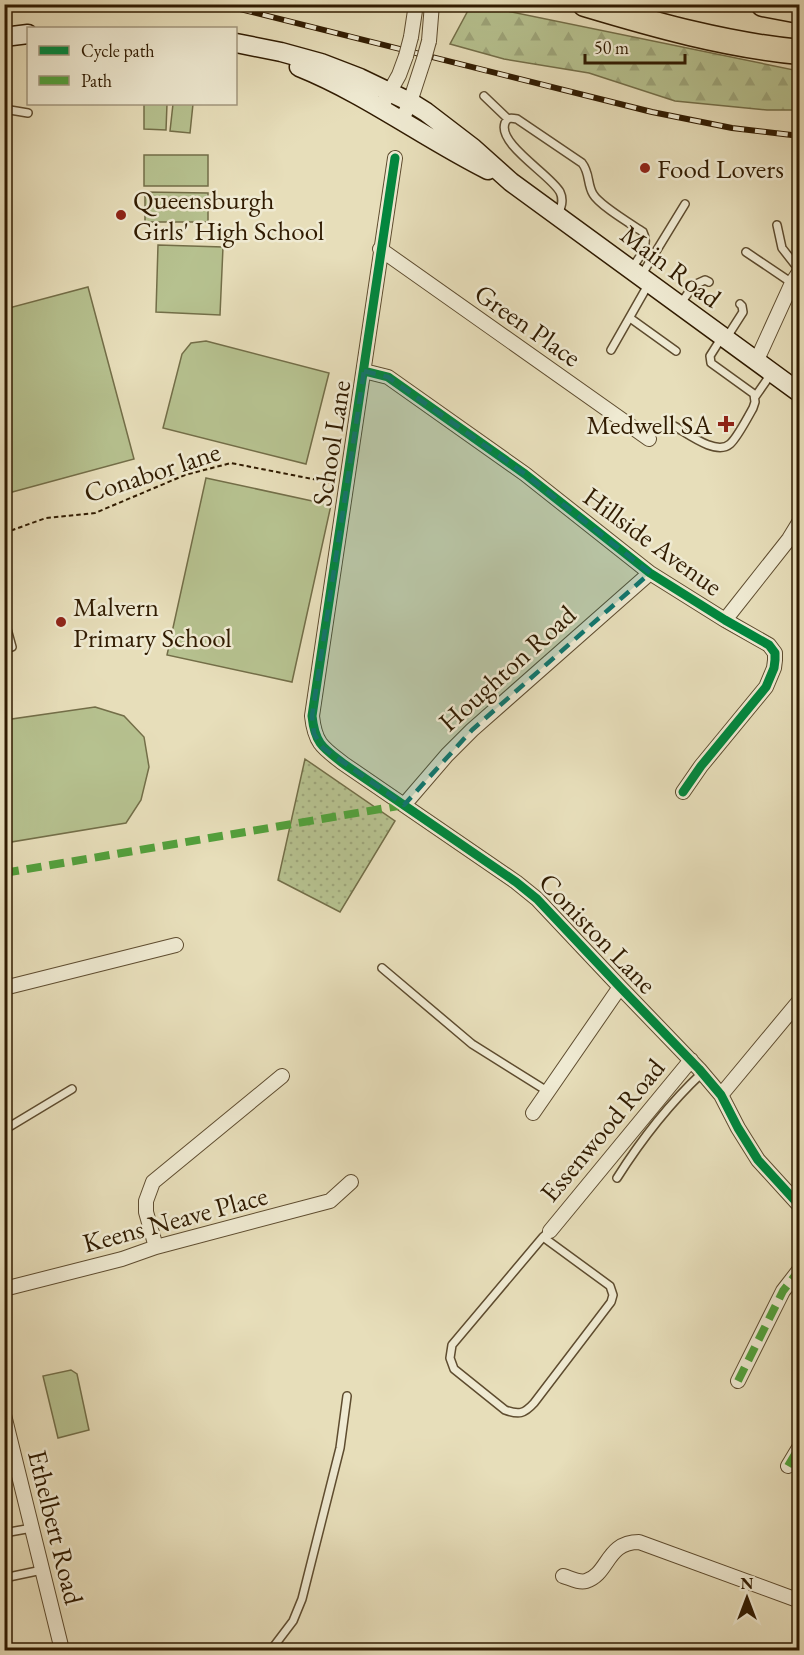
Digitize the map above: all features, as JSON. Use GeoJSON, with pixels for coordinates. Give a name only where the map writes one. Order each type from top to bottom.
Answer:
{"type":"FeatureCollection","features":[{"type":"Feature","properties":{"kind":"highway"},"geometry":{"type":"LineString","coordinates":[[585,4],[665,28],[766,48],[800,52]]}},
{"type":"Feature","properties":{"kind":"highway"},"geometry":{"type":"LineString","coordinates":[[763,4],[800,11]]}},
{"type":"Feature","properties":{"kind":"main road"},"geometry":{"type":"LineString","coordinates":[[4,37],[27,34]]}},
{"type":"Feature","properties":{"kind":"main road","name":"Main Road"},"geometry":{"type":"LineString","coordinates":[[240,44],[304,69],[353,92],[385,100],[410,102],[473,148],[511,182],[800,393]]}},
{"type":"Feature","properties":{"kind":"main road","name":"Main Road"},"geometry":{"type":"LineString","coordinates":[[385,100],[402,120],[464,158],[511,182]]}},
{"type":"Feature","properties":{"kind":"street"},"geometry":{"type":"LineString","coordinates":[[385,100],[399,75],[406,56],[416,4]]}},
{"type":"Feature","properties":{"kind":"street"},"geometry":{"type":"LineString","coordinates":[[402,120],[429,41],[432,4]]}},
{"type":"Feature","properties":{"kind":"street","name":"School Lane"},"geometry":{"type":"LineString","coordinates":[[314,734],[312,716],[395,158]]}},
{"type":"Feature","properties":{"kind":"street","name":"Green Place"},"geometry":{"type":"LineString","coordinates":[[380,249],[649,439]]}},
{"type":"Feature","properties":{"kind":"street"},"geometry":{"type":"LineString","coordinates":[[756,363],[797,275]]}},
{"type":"Feature","properties":{"kind":"street","name":"Hillside Avenue"},"geometry":{"type":"LineString","coordinates":[[364,371],[388,377],[397,383],[525,474],[650,573],[769,645],[775,653],[774,668],[766,687],[701,766],[683,792]]}},
{"type":"Feature","properties":{"kind":"street"},"geometry":{"type":"LineString","coordinates":[[725,620],[789,539],[800,520]]}},
{"type":"Feature","properties":{"kind":"street","name":"Houghton Road"},"geometry":{"type":"LineString","coordinates":[[404,805],[472,730],[650,573]]}},
{"type":"Feature","properties":{"kind":"street","name":"Coniston Lane"},"geometry":{"type":"LineString","coordinates":[[314,734],[323,748],[537,898],[721,1095],[758,1160],[800,1206]]}},
{"type":"Feature","properties":{"kind":"street"},"geometry":{"type":"LineString","coordinates":[[4,988],[176,945]]}},
{"type":"Feature","properties":{"kind":"street"},"geometry":{"type":"LineString","coordinates":[[533,1113],[620,987]]}},
{"type":"Feature","properties":{"kind":"street"},"geometry":{"type":"LineString","coordinates":[[721,1095],[797,1008]]}},
{"type":"Feature","properties":{"kind":"street","name":"Essenwood Road"},"geometry":{"type":"LineString","coordinates":[[546,1234],[690,1060]]}},
{"type":"Feature","properties":{"kind":"street"},"geometry":{"type":"LineString","coordinates":[[156,1247],[146,1212],[146,1200],[153,1182],[282,1076]]}},
{"type":"Feature","properties":{"kind":"street","name":"Keens Neave Place"},"geometry":{"type":"LineString","coordinates":[[4,1289],[330,1201],[351,1182]]}},
{"type":"Feature","properties":{"kind":"street"},"geometry":{"type":"LineString","coordinates":[[738,1381],[783,1291],[800,1269]]}},
{"type":"Feature","properties":{"kind":"street","name":"Ethelbert Road"},"geometry":{"type":"LineString","coordinates":[[4,1415],[62,1650]]}},
{"type":"Feature","properties":{"kind":"street"},"geometry":{"type":"LineString","coordinates":[[788,1466],[800,1446]]}},
{"type":"Feature","properties":{"kind":"street"},"geometry":{"type":"LineString","coordinates":[[563,1576],[584,1582],[600,1570],[619,1548],[626,1544],[639,1542],[800,1601]]}},
{"type":"Feature","properties":{"kind":"lane"},"geometry":{"type":"LineString","coordinates":[[484,96],[508,119]]}},
{"type":"Feature","properties":{"kind":"lane"},"geometry":{"type":"LineString","coordinates":[[4,109],[28,113]]}},
{"type":"Feature","properties":{"kind":"lane"},"geometry":{"type":"LineString","coordinates":[[558,215],[563,204],[561,193],[515,149],[507,136],[505,127],[505,123],[511,117],[517,118],[582,163],[588,172],[591,188],[597,200],[645,235],[646,246],[630,318],[611,350]]}},
{"type":"Feature","properties":{"kind":"lane"},"geometry":{"type":"LineString","coordinates":[[640,276],[685,204]]}},
{"type":"Feature","properties":{"kind":"lane"},"geometry":{"type":"LineString","coordinates":[[777,225],[782,248],[797,275]]}},
{"type":"Feature","properties":{"kind":"lane"},"geometry":{"type":"LineString","coordinates":[[746,252],[797,275]]}},
{"type":"Feature","properties":{"kind":"lane"},"geometry":{"type":"LineString","coordinates":[[680,306],[694,285],[705,280],[709,282]]}},
{"type":"Feature","properties":{"kind":"lane"},"geometry":{"type":"LineString","coordinates":[[740,304],[743,312],[712,352],[710,360],[729,378],[754,394],[755,397]]}},
{"type":"Feature","properties":{"kind":"lane"},"geometry":{"type":"LineString","coordinates":[[630,318],[676,351]]}},
{"type":"Feature","properties":{"kind":"lane"},"geometry":{"type":"LineString","coordinates":[[674,426],[708,446],[716,448],[731,444],[753,408],[755,397],[772,373]]}},
{"type":"Feature","properties":{"kind":"lane"},"geometry":{"type":"LineString","coordinates":[[4,618],[12,647]]}},
{"type":"Feature","properties":{"kind":"lane"},"geometry":{"type":"LineString","coordinates":[[382,968],[472,1044],[547,1091]]}},
{"type":"Feature","properties":{"kind":"lane"},"geometry":{"type":"LineString","coordinates":[[617,1178],[634,1151],[668,1109],[702,1073]]}},
{"type":"Feature","properties":{"kind":"lane"},"geometry":{"type":"LineString","coordinates":[[4,1130],[72,1089]]}},
{"type":"Feature","properties":{"kind":"lane"},"geometry":{"type":"LineString","coordinates":[[546,1234],[610,1286],[613,1295],[611,1302],[534,1403],[527,1411],[513,1413],[505,1410],[454,1369],[450,1351],[452,1345],[546,1234]]}},
{"type":"Feature","properties":{"kind":"lane"},"geometry":{"type":"LineString","coordinates":[[271,1650],[293,1621],[302,1599],[340,1448],[347,1396]]}},
{"type":"Feature","properties":{"kind":"lane"},"geometry":{"type":"LineString","coordinates":[[4,1533],[32,1528]]}},
{"type":"Feature","properties":{"kind":"lane"},"geometry":{"type":"LineString","coordinates":[[4,1578],[42,1570]]}},
{"type":"Feature","properties":{"kind":"highlighted area"},"geometry":{"type":"Polygon","coordinates":[[[364,371],[388,377],[525,474],[650,573],[472,730],[404,805],[323,748],[314,734],[312,716],[364,371]]]}},
{"type":"Feature","properties":{"kind":"green space"},"geometry":{"type":"Polygon","coordinates":[[[471,5],[799,71],[799,110],[767,110],[675,101],[589,73],[504,59],[450,44],[471,5]]]}},
{"type":"Feature","properties":{"kind":"green space"},"geometry":{"type":"Polygon","coordinates":[[[144,105],[167,105],[166,130],[144,129],[144,105]]]}},
{"type":"Feature","properties":{"kind":"green space"},"geometry":{"type":"Polygon","coordinates":[[[173,105],[193,105],[190,133],[170,131],[173,105]]]}},
{"type":"Feature","properties":{"kind":"green space"},"geometry":{"type":"Polygon","coordinates":[[[144,155],[208,155],[208,186],[144,186],[144,155]]]}},
{"type":"Feature","properties":{"kind":"green space"},"geometry":{"type":"Polygon","coordinates":[[[145,192],[208,193],[208,222],[145,222],[145,192]]]}},
{"type":"Feature","properties":{"kind":"green space"},"geometry":{"type":"Polygon","coordinates":[[[158,245],[223,247],[220,315],[156,312],[158,245]]]}},
{"type":"Feature","properties":{"kind":"green space"},"geometry":{"type":"Polygon","coordinates":[[[88,287],[134,459],[5,494],[5,309],[88,287]]]}},
{"type":"Feature","properties":{"kind":"green space"},"geometry":{"type":"Polygon","coordinates":[[[206,341],[329,373],[306,464],[163,428],[182,354],[191,343],[206,341]]]}},
{"type":"Feature","properties":{"kind":"green space"},"geometry":{"type":"Polygon","coordinates":[[[206,478],[331,505],[292,682],[167,655],[206,478]]]}},
{"type":"Feature","properties":{"kind":"green space"},"geometry":{"type":"Polygon","coordinates":[[[95,707],[124,716],[144,737],[149,767],[141,800],[126,823],[5,843],[5,720],[95,707]]]}},
{"type":"Feature","properties":{"kind":"green space"},"geometry":{"type":"Polygon","coordinates":[[[305,759],[395,821],[340,912],[278,880],[305,759]]]}},
{"type":"Feature","properties":{"kind":"green space"},"geometry":{"type":"Polygon","coordinates":[[[71,1370],[77,1374],[89,1430],[58,1438],[43,1376],[71,1370]]]}},
{"type":"Feature","properties":{"kind":"railway"},"geometry":{"type":"LineString","coordinates":[[220,4],[652,112],[732,128],[800,136]]}},
{"type":"Feature","properties":{"kind":"marked path"},"geometry":{"type":"LineString","coordinates":[[4,873],[404,805]]}},
{"type":"Feature","properties":{"kind":"marked path"},"geometry":{"type":"LineString","coordinates":[[738,1381],[783,1291],[800,1269]]}},
{"type":"Feature","properties":{"kind":"marked path"},"geometry":{"type":"LineString","coordinates":[[788,1466],[800,1446]]}},
{"type":"Feature","properties":{"kind":"cycle path"},"geometry":{"type":"LineString","coordinates":[[395,158],[312,716],[315,733],[325,749],[344,764],[516,882],[537,899],[699,1069],[721,1095],[758,1160],[800,1206]]}},
{"type":"Feature","properties":{"kind":"cycle path"},"geometry":{"type":"LineString","coordinates":[[364,371],[388,377],[525,474],[650,573],[769,645],[775,653],[775,660],[766,687],[701,766],[683,792]]}},
{"type":"Feature","properties":{"kind":"place","name":"Food Lovers"},"geometry":{"type":"Point","coordinates":[645,168]}},
{"type":"Feature","properties":{"kind":"place","name":"Queensburgh Girls' High School"},"geometry":{"type":"Point","coordinates":[121,215]}},
{"type":"Feature","properties":{"kind":"place","name":"Medwell SA"},"geometry":{"type":"Point","coordinates":[726,424]}},
{"type":"Feature","properties":{"kind":"place","name":"Malvern Primary School"},"geometry":{"type":"Point","coordinates":[61,622]}}]}
